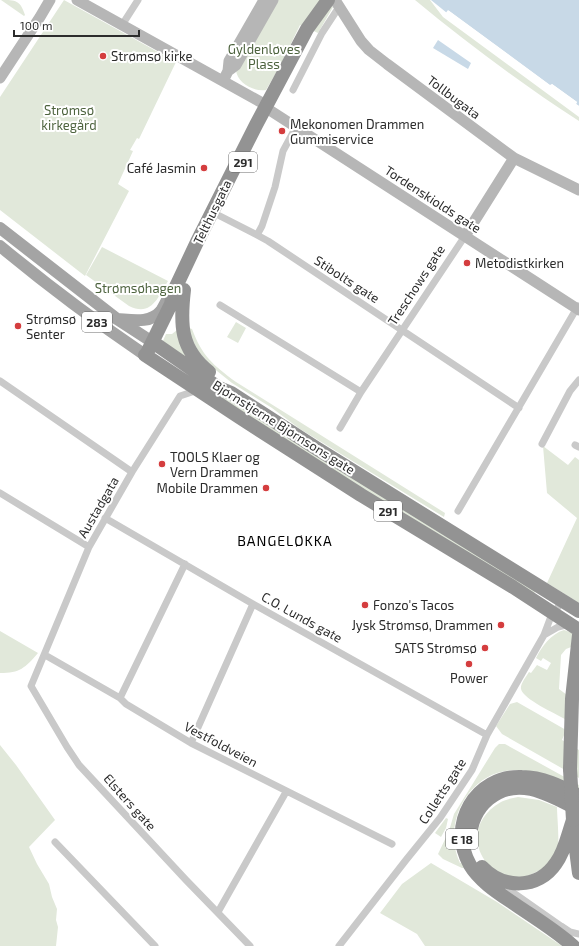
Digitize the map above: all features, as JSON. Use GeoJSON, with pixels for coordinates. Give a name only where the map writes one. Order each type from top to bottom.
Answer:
{"type":"FeatureCollection","features":[{"type":"Feature","properties":{"kind":"highway","name":"Telthusgata"},"geometry":{"type":"LineString","coordinates":[[231,393],[223,383],[196,360],[187,345],[181,317],[179,291],[219,198],[269,108],[307,29],[334,1]]}},
{"type":"Feature","properties":{"kind":"highway","name":"Telthusgata"},"geometry":{"type":"LineString","coordinates":[[145,355],[154,343],[250,147],[262,129],[269,108]]}},
{"type":"Feature","properties":{"kind":"highway","name":"Bjørnstjerne Bjørnsons gate"},"geometry":{"type":"LineString","coordinates":[[154,343],[219,388],[231,393],[316,448],[579,611]]}},
{"type":"Feature","properties":{"kind":"highway","name":"Bjørnstjerne Bjørnsons gate"},"geometry":{"type":"LineString","coordinates":[[145,355],[361,495],[554,613],[574,627]]}},
{"type":"Feature","properties":{"kind":"highway","name":"E 18"},"geometry":{"type":"LineString","coordinates":[[579,635],[573,680],[570,769],[579,873]]}},
{"type":"Feature","properties":{"kind":"highway","name":"E 18"},"geometry":{"type":"LineString","coordinates":[[572,946],[555,931],[495,891],[479,877],[470,865],[463,849],[461,833],[464,816],[473,799],[488,786],[504,779],[520,776],[538,779],[561,787],[579,796]]}},
{"type":"Feature","properties":{"kind":"highway","name":"E 18"},"geometry":{"type":"LineString","coordinates":[[508,789],[530,789],[557,799],[574,822],[560,858],[551,870],[537,880],[521,884],[503,882],[486,871],[477,862],[470,841],[471,826],[481,806],[487,800],[508,789]]}},
{"type":"Feature","properties":{"kind":"main road"},"geometry":{"type":"LineString","coordinates":[[0,78],[50,0]]}},
{"type":"Feature","properties":{"kind":"main road","name":"Tordenskiolds gate"},"geometry":{"type":"LineString","coordinates":[[77,0],[122,25],[225,76],[296,126],[578,308]]}},
{"type":"Feature","properties":{"kind":"main road"},"geometry":{"type":"LineString","coordinates":[[225,76],[229,61],[264,0]]}},
{"type":"Feature","properties":{"kind":"main road"},"geometry":{"type":"LineString","coordinates":[[225,76],[236,65],[273,0]]}},
{"type":"Feature","properties":{"kind":"main road","name":"Tollbugata"},"geometry":{"type":"LineString","coordinates":[[334,1],[354,32],[369,50],[514,158],[579,190]]}},
{"type":"Feature","properties":{"kind":"main road","name":"Treschows gate"},"geometry":{"type":"LineString","coordinates":[[465,236],[514,158]]}},
{"type":"Feature","properties":{"kind":"main road","name":"Bjørnstjerne Bjørnsons gate"},"geometry":{"type":"LineString","coordinates":[[0,228],[117,319],[154,343]]}},
{"type":"Feature","properties":{"kind":"main road","name":"Bjørnstjerne Bjørnsons gate"},"geometry":{"type":"LineString","coordinates":[[0,246],[96,322],[145,355]]}},
{"type":"Feature","properties":{"kind":"main road","name":"Telthusgata"},"geometry":{"type":"LineString","coordinates":[[117,319],[136,321],[150,319],[161,311],[166,301],[179,291]]}},
{"type":"Feature","properties":{"kind":"street"},"geometry":{"type":"LineString","coordinates":[[122,25],[138,0]]}},
{"type":"Feature","properties":{"kind":"street"},"geometry":{"type":"LineString","coordinates":[[293,90],[323,31],[334,1]]}},
{"type":"Feature","properties":{"kind":"street"},"geometry":{"type":"LineString","coordinates":[[257,235],[262,226],[275,187],[283,151],[296,126]]}},
{"type":"Feature","properties":{"kind":"street","name":"Stibolts gate"},"geometry":{"type":"LineString","coordinates":[[218,215],[257,235],[519,408]]}},
{"type":"Feature","properties":{"kind":"street","name":"Treschows gate"},"geometry":{"type":"LineString","coordinates":[[340,428],[361,392],[465,236]]}},
{"type":"Feature","properties":{"kind":"street"},"geometry":{"type":"LineString","coordinates":[[220,305],[361,392]]}},
{"type":"Feature","properties":{"kind":"street"},"geometry":{"type":"LineString","coordinates":[[458,511],[578,308]]}},
{"type":"Feature","properties":{"kind":"street"},"geometry":{"type":"LineString","coordinates":[[542,444],[570,391],[579,380]]}},
{"type":"Feature","properties":{"kind":"street"},"geometry":{"type":"LineString","coordinates":[[0,381],[132,472]]}},
{"type":"Feature","properties":{"kind":"street","name":"Austadgata"},"geometry":{"type":"LineString","coordinates":[[45,655],[89,547],[105,518],[180,396],[198,390]]}},
{"type":"Feature","properties":{"kind":"street"},"geometry":{"type":"LineString","coordinates":[[0,493],[89,547]]}},
{"type":"Feature","properties":{"kind":"street","name":"C.O. Lunds gate"},"geometry":{"type":"LineString","coordinates":[[105,518],[487,735]]}},
{"type":"Feature","properties":{"kind":"street"},"geometry":{"type":"LineString","coordinates":[[120,698],[185,564]]}},
{"type":"Feature","properties":{"kind":"street","name":"Colletts gate"},"geometry":{"type":"LineString","coordinates":[[339,946],[440,818],[472,770],[487,735],[562,601]]}},
{"type":"Feature","properties":{"kind":"street"},"geometry":{"type":"LineString","coordinates":[[191,743],[254,604]]}},
{"type":"Feature","properties":{"kind":"street"},"geometry":{"type":"LineString","coordinates":[[544,635],[558,626],[574,627]]}},
{"type":"Feature","properties":{"kind":"street","name":"Elsters gate"},"geometry":{"type":"LineString","coordinates":[[45,655],[31,686],[79,765],[250,946]]}},
{"type":"Feature","properties":{"kind":"street","name":"Vestfoldveien"},"geometry":{"type":"LineString","coordinates":[[45,655],[120,698],[126,704],[191,743],[392,844]]}},
{"type":"Feature","properties":{"kind":"street"},"geometry":{"type":"LineString","coordinates":[[218,912],[286,792]]}},
{"type":"Feature","properties":{"kind":"street"},"geometry":{"type":"LineString","coordinates":[[55,842],[155,946]]}},
{"type":"Feature","properties":{"kind":"street"},"geometry":{"type":"LineString","coordinates":[[497,879],[525,902],[570,932],[579,934]]}},
{"type":"Feature","properties":{"kind":"green space"},"geometry":{"type":"Polygon","coordinates":[[[1,0],[17,2],[21,6],[25,15],[24,16],[1,0]]]}},
{"type":"Feature","properties":{"kind":"green space","name":"Strømsø kirkegård"},"geometry":{"type":"Polygon","coordinates":[[[64,0],[176,62],[139,139],[137,138],[130,150],[133,151],[118,184],[129,191],[85,276],[0,210],[0,97],[64,0]]]}},
{"type":"Feature","properties":{"kind":"green space","name":"Gyldenløves Plass"},"geometry":{"type":"Polygon","coordinates":[[[277,0],[327,0],[333,7],[318,33],[300,25],[280,66],[266,90],[256,90],[247,86],[239,79],[236,70],[277,0]]]}},
{"type":"Feature","properties":{"kind":"green space"},"geometry":{"type":"Polygon","coordinates":[[[415,0],[430,0],[443,17],[579,117],[579,121],[495,63],[415,0]]]}},
{"type":"Feature","properties":{"kind":"green space","name":"Strømsøhagen"},"geometry":{"type":"Polygon","coordinates":[[[102,247],[168,281],[153,304],[143,309],[137,309],[129,306],[86,275],[102,247]]]}},
{"type":"Feature","properties":{"kind":"green space"},"geometry":{"type":"Polygon","coordinates":[[[236,322],[246,328],[238,343],[227,337],[236,322]]]}},
{"type":"Feature","properties":{"kind":"green space"},"geometry":{"type":"Polygon","coordinates":[[[189,328],[192,329],[200,346],[209,359],[236,382],[445,513],[444,517],[300,429],[272,408],[232,383],[212,367],[198,351],[191,337],[189,328]]]}},
{"type":"Feature","properties":{"kind":"green space"},"geometry":{"type":"Polygon","coordinates":[[[177,330],[188,358],[162,343],[166,334],[172,334],[177,330]]]}},
{"type":"Feature","properties":{"kind":"green space"},"geometry":{"type":"Polygon","coordinates":[[[214,389],[536,590],[533,595],[209,393],[214,389]]]}},
{"type":"Feature","properties":{"kind":"green space"},"geometry":{"type":"Polygon","coordinates":[[[543,446],[568,465],[575,457],[579,460],[579,603],[547,583],[577,518],[547,493],[543,446]]]}},
{"type":"Feature","properties":{"kind":"green space"},"geometry":{"type":"Polygon","coordinates":[[[564,630],[579,637],[579,644],[566,649],[561,655],[559,689],[567,695],[565,719],[533,702],[523,693],[521,689],[521,685],[529,672],[531,673],[537,665],[547,670],[551,663],[543,658],[541,661],[536,658],[547,641],[555,634],[564,630]]]}},
{"type":"Feature","properties":{"kind":"green space"},"geometry":{"type":"Polygon","coordinates":[[[0,631],[38,653],[22,669],[13,672],[0,673],[0,631]]]}},
{"type":"Feature","properties":{"kind":"green space"},"geometry":{"type":"Polygon","coordinates":[[[517,702],[566,730],[562,740],[579,750],[579,778],[502,734],[496,726],[510,704],[517,702]]]}},
{"type":"Feature","properties":{"kind":"green space"},"geometry":{"type":"Polygon","coordinates":[[[499,744],[505,744],[579,785],[579,792],[532,772],[516,770],[499,772],[485,779],[473,789],[463,802],[457,816],[454,832],[455,848],[460,863],[463,862],[464,868],[462,868],[443,859],[438,854],[449,831],[454,814],[495,748],[499,744]]]}},
{"type":"Feature","properties":{"kind":"green space"},"geometry":{"type":"Polygon","coordinates":[[[0,745],[55,820],[29,847],[49,884],[57,909],[56,920],[58,927],[56,946],[0,946],[0,745]]]}},
{"type":"Feature","properties":{"kind":"green space"},"geometry":{"type":"Polygon","coordinates":[[[518,797],[539,800],[557,807],[558,846],[553,858],[548,864],[534,873],[518,877],[504,875],[491,867],[482,856],[478,843],[479,828],[486,814],[501,802],[518,797]]]}},
{"type":"Feature","properties":{"kind":"green space"},"geometry":{"type":"Polygon","coordinates":[[[446,818],[448,819],[446,828],[441,837],[435,833],[446,818]]]}},
{"type":"Feature","properties":{"kind":"green space"},"geometry":{"type":"Polygon","coordinates":[[[431,863],[497,902],[562,946],[425,946],[417,934],[380,913],[402,884],[431,863]]]}},
{"type":"Feature","properties":{"kind":"water"},"geometry":{"type":"Polygon","coordinates":[[[431,0],[579,0],[579,106],[576,104],[577,102],[552,84],[551,86],[449,11],[447,13],[431,0]]]}},
{"type":"Feature","properties":{"kind":"water"},"geometry":{"type":"Polygon","coordinates":[[[438,40],[471,63],[468,69],[433,48],[438,40]]]}},
{"type":"Feature","properties":{"kind":"pier"},"geometry":{"type":"Polygon","coordinates":[[[448,10],[550,85],[552,84],[577,102],[576,104],[579,108],[449,13],[447,15],[445,14],[448,10]]]}},
{"type":"Feature","properties":{"kind":"place","name":"Strømsø kirke"},"geometry":{"type":"Point","coordinates":[103,56]}},
{"type":"Feature","properties":{"kind":"place","name":"Mekonomen Drammen Gummiservice"},"geometry":{"type":"Point","coordinates":[282,131]}},
{"type":"Feature","properties":{"kind":"place","name":"Café Jasmin"},"geometry":{"type":"Point","coordinates":[204,168]}},
{"type":"Feature","properties":{"kind":"place","name":"Metodistkirken"},"geometry":{"type":"Point","coordinates":[467,263]}},
{"type":"Feature","properties":{"kind":"place","name":"Strømsø Senter"},"geometry":{"type":"Point","coordinates":[18,326]}},
{"type":"Feature","properties":{"kind":"place","name":"TOOLS Klaer og Vern Drammen"},"geometry":{"type":"Point","coordinates":[162,464]}},
{"type":"Feature","properties":{"kind":"place","name":"Mobile Drammen"},"geometry":{"type":"Point","coordinates":[266,488]}},
{"type":"Feature","properties":{"kind":"place","name":"Fonzo's Tacos"},"geometry":{"type":"Point","coordinates":[365,605]}},
{"type":"Feature","properties":{"kind":"place","name":"Jysk Strømsø, Drammen"},"geometry":{"type":"Point","coordinates":[501,625]}},
{"type":"Feature","properties":{"kind":"place","name":"SATS Strømsø"},"geometry":{"type":"Point","coordinates":[485,648]}},
{"type":"Feature","properties":{"kind":"place","name":"Power"},"geometry":{"type":"Point","coordinates":[469,664]}},
{"type":"Feature","properties":{"kind":"district","name":"BANGELØKKA"},"geometry":{"type":"Point","coordinates":[285,540]}}]}
